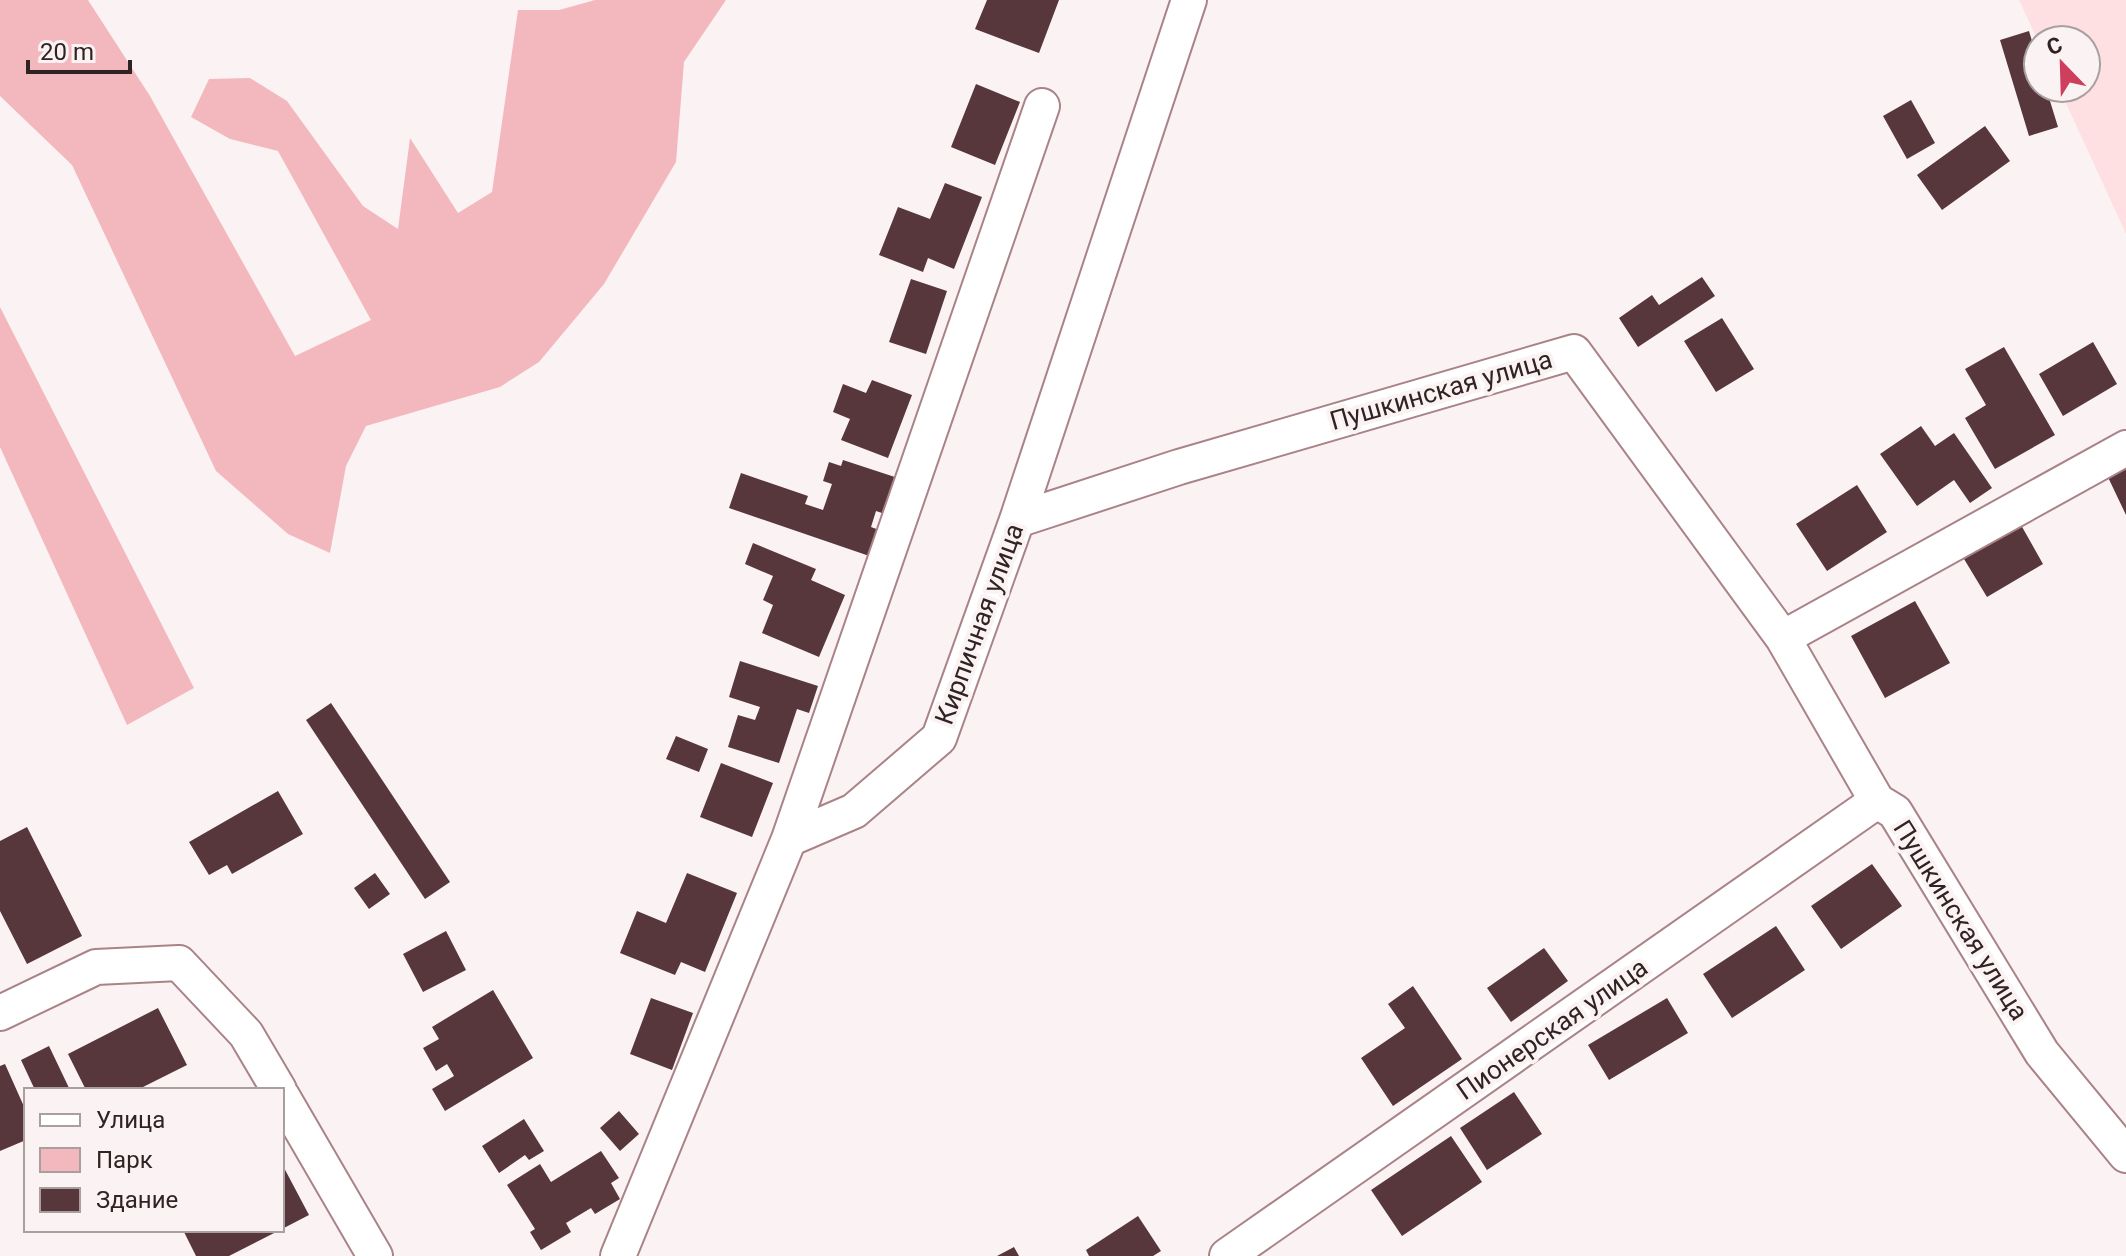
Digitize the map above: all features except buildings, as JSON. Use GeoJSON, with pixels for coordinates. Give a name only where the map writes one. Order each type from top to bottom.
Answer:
{"type":"FeatureCollection","features":[{"type":"Feature","properties":{"kind":"street","name":"Кирпичная улица"},"geometry":{"type":"LineString","coordinates":[[789,839],[854,811],[939,738],[1017,520],[1189,0]]}},
{"type":"Feature","properties":{"kind":"street"},"geometry":{"type":"LineString","coordinates":[[618,1256],[789,839],[1042,106]]}},
{"type":"Feature","properties":{"kind":"street","name":"Пушкинская улица"},"geometry":{"type":"LineString","coordinates":[[1017,520],[1179,467],[1574,352],[1783,638],[1877,801],[1895,812],[2042,1053],[2126,1155]]}},
{"type":"Feature","properties":{"kind":"street"},"geometry":{"type":"LineString","coordinates":[[1783,638],[2126,448]]}},
{"type":"Feature","properties":{"kind":"street","name":"Пионерская улица"},"geometry":{"type":"LineString","coordinates":[[1227,1256],[1877,801]]}},
{"type":"Feature","properties":{"kind":"street"},"geometry":{"type":"LineString","coordinates":[[0,1013],[96,967],[179,963],[246,1034],[278,1088]]}},
{"type":"Feature","properties":{"kind":"street"},"geometry":{"type":"LineString","coordinates":[[284,1099],[375,1256]]}},
{"type":"Feature","properties":{"kind":"shaded area"},"geometry":{"type":"Polygon","coordinates":[[[2019,0],[2126,0],[2126,234],[2066,104],[2102,104],[2102,24],[2030,24],[2019,0]]]}},
{"type":"Feature","properties":{"kind":"green space"},"geometry":{"type":"Polygon","coordinates":[[[0,0],[88,0],[150,96],[295,356],[371,320],[278,151],[230,139],[191,117],[209,79],[250,78],[287,101],[363,206],[398,229],[410,138],[458,213],[492,192],[518,10],[559,10],[595,0],[726,0],[684,62],[676,162],[604,284],[539,362],[500,387],[366,426],[346,466],[330,553],[288,534],[216,471],[72,165],[0,96],[0,0]]]}},
{"type":"Feature","properties":{"kind":"green space"},"geometry":{"type":"Polygon","coordinates":[[[0,307],[194,688],[127,725],[0,447],[0,307]]]}}]}
